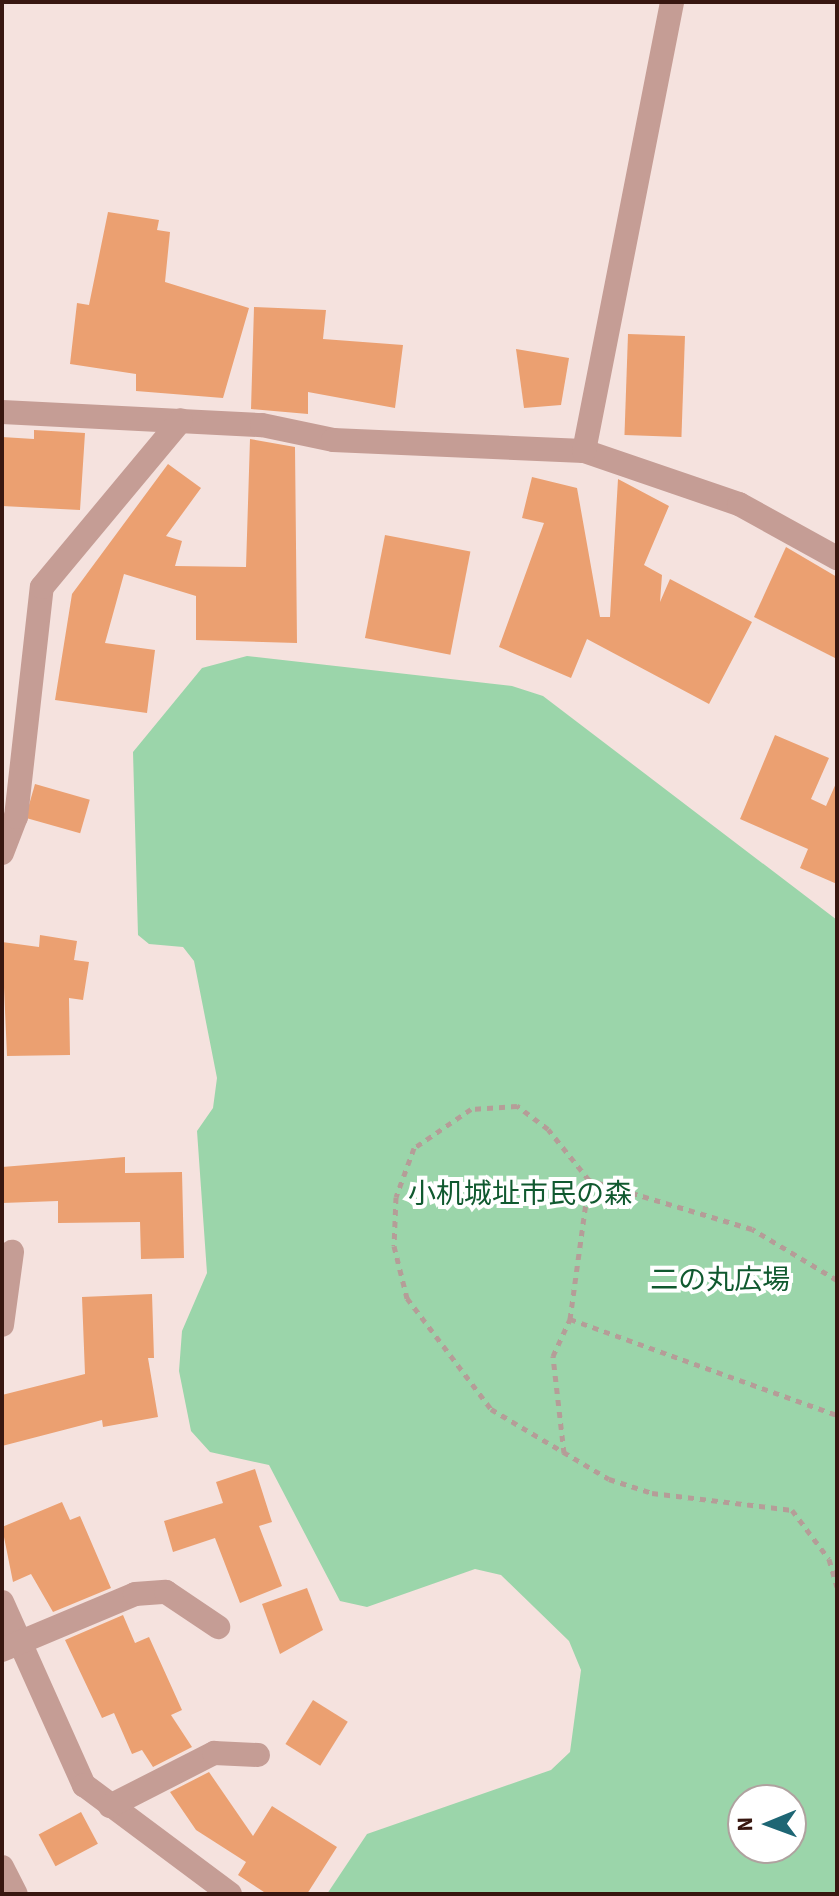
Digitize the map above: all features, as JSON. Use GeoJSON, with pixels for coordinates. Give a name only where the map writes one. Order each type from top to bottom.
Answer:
{"type":"FeatureCollection","features":[{"type":"Feature","properties":{"kind":"street"},"geometry":{"type":"LineString","coordinates":[[584,451],[672,2]]}},
{"type":"Feature","properties":{"kind":"street"},"geometry":{"type":"LineString","coordinates":[[2,412],[181,420],[333,440],[584,451],[739,504],[837,558]]}},
{"type":"Feature","properties":{"kind":"street"},"geometry":{"type":"LineString","coordinates":[[2,853],[16,817],[42,587],[181,420]]}},
{"type":"Feature","properties":{"kind":"street"},"geometry":{"type":"LineString","coordinates":[[2,1325],[12,1252]]}},
{"type":"Feature","properties":{"kind":"street"},"geometry":{"type":"LineString","coordinates":[[12,1645],[150,1593],[198,1608],[218,1627]]}},
{"type":"Feature","properties":{"kind":"street"},"geometry":{"type":"LineString","coordinates":[[2,1602],[12,1645],[84,1785],[230,1894]]}},
{"type":"Feature","properties":{"kind":"street"},"geometry":{"type":"LineString","coordinates":[[110,1806],[214,1753],[258,1755]]}},
{"type":"Feature","properties":{"kind":"street"},"geometry":{"type":"LineString","coordinates":[[2,1867],[16,1894]]}},
{"type":"Feature","properties":{"kind":"path"},"geometry":{"type":"LineString","coordinates":[[837,1280],[752,1229],[589,1180],[548,1129],[517,1106],[471,1109],[414,1148],[396,1197],[394,1246],[407,1298],[491,1409],[564,1454],[652,1493],[792,1510],[829,1559],[837,1587]]}},
{"type":"Feature","properties":{"kind":"path"},"geometry":{"type":"LineString","coordinates":[[564,1454],[553,1356],[570,1319],[589,1180]]}},
{"type":"Feature","properties":{"kind":"path"},"geometry":{"type":"LineString","coordinates":[[570,1319],[837,1415]]}},
{"type":"Feature","properties":{"kind":"path"},"geometry":{"type":"LineString","coordinates":[[829,1559],[837,1562]]}},
{"type":"Feature","properties":{"kind":"green space","name":"小机城址市民の森"},"geometry":{"type":"Polygon","coordinates":[[[247,656],[512,686],[543,696],[837,920],[837,1894],[327,1894],[367,1834],[551,1770],[570,1752],[581,1670],[569,1641],[501,1575],[475,1569],[367,1607],[340,1601],[269,1465],[210,1452],[191,1431],[179,1371],[182,1331],[207,1273],[197,1131],[213,1108],[217,1078],[194,961],[183,947],[149,944],[138,935],[133,752],[202,668],[247,656]]]}},
{"type":"Feature","properties":{"kind":"building"},"geometry":{"type":"Polygon","coordinates":[[[108,212],[159,220],[157,230],[170,232],[165,282],[249,308],[223,398],[136,391],[136,374],[70,364],[77,303],[89,305],[108,212]]]}},
{"type":"Feature","properties":{"kind":"building"},"geometry":{"type":"Polygon","coordinates":[[[254,307],[326,310],[323,339],[403,345],[395,408],[308,392],[308,414],[251,409],[254,307]]]}},
{"type":"Feature","properties":{"kind":"building"},"geometry":{"type":"Polygon","coordinates":[[[628,334],[685,336],[681,437],[624,435],[628,334]]]}},
{"type":"Feature","properties":{"kind":"building"},"geometry":{"type":"Polygon","coordinates":[[[516,349],[569,358],[561,405],[524,408],[516,349]]]}},
{"type":"Feature","properties":{"kind":"building"},"geometry":{"type":"Polygon","coordinates":[[[34,430],[85,433],[80,510],[2,506],[2,437],[34,439],[34,430]]]}},
{"type":"Feature","properties":{"kind":"building"},"geometry":{"type":"Polygon","coordinates":[[[250,439],[295,447],[297,643],[196,640],[196,596],[124,574],[105,643],[155,650],[147,713],[55,700],[72,594],[168,464],[201,488],[166,536],[182,541],[175,566],[246,567],[250,439]]]}},
{"type":"Feature","properties":{"kind":"building"},"geometry":{"type":"Polygon","coordinates":[[[532,477],[577,488],[600,617],[610,617],[618,479],[669,506],[644,565],[662,575],[660,602],[670,579],[752,622],[709,704],[587,639],[571,678],[499,647],[544,523],[522,518],[532,477]]]}},
{"type":"Feature","properties":{"kind":"building"},"geometry":{"type":"Polygon","coordinates":[[[385,535],[470,552],[450,655],[365,638],[385,535]]]}},
{"type":"Feature","properties":{"kind":"building"},"geometry":{"type":"Polygon","coordinates":[[[786,547],[837,577],[837,659],[754,617],[786,547]]]}},
{"type":"Feature","properties":{"kind":"building"},"geometry":{"type":"Polygon","coordinates":[[[775,735],[829,758],[811,799],[826,806],[837,781],[837,884],[800,868],[808,849],[740,819],[775,735]]]}},
{"type":"Feature","properties":{"kind":"building"},"geometry":{"type":"Polygon","coordinates":[[[35,784],[90,800],[80,833],[25,818],[35,784]]]}},
{"type":"Feature","properties":{"kind":"building"},"geometry":{"type":"Polygon","coordinates":[[[40,935],[77,941],[74,960],[89,962],[83,1000],[69,998],[70,1055],[7,1056],[2,942],[39,947],[40,935]]]}},
{"type":"Feature","properties":{"kind":"building"},"geometry":{"type":"Polygon","coordinates":[[[125,1157],[125,1173],[182,1172],[184,1258],[141,1259],[140,1222],[58,1223],[58,1201],[2,1203],[2,1167],[125,1157]]]}},
{"type":"Feature","properties":{"kind":"building"},"geometry":{"type":"Polygon","coordinates":[[[152,1294],[154,1358],[148,1358],[158,1417],[103,1427],[102,1420],[2,1446],[2,1395],[85,1374],[82,1297],[152,1294]]]}},
{"type":"Feature","properties":{"kind":"building"},"geometry":{"type":"Polygon","coordinates":[[[255,1469],[272,1522],[259,1526],[282,1586],[240,1603],[215,1538],[173,1552],[164,1521],[223,1503],[216,1482],[255,1469]]]}},
{"type":"Feature","properties":{"kind":"building"},"geometry":{"type":"Polygon","coordinates":[[[62,1502],[70,1520],[80,1516],[111,1588],[53,1612],[31,1574],[13,1582],[2,1527],[62,1502]]]}},
{"type":"Feature","properties":{"kind":"building"},"geometry":{"type":"Polygon","coordinates":[[[307,1588],[323,1630],[280,1654],[262,1604],[307,1588]]]}},
{"type":"Feature","properties":{"kind":"building"},"geometry":{"type":"Polygon","coordinates":[[[123,1615],[135,1643],[149,1637],[182,1710],[171,1715],[192,1747],[153,1767],[142,1750],[132,1754],[114,1713],[102,1718],[65,1640],[123,1615]]]}},
{"type":"Feature","properties":{"kind":"building"},"geometry":{"type":"Polygon","coordinates":[[[313,1700],[348,1722],[320,1766],[285,1744],[313,1700]]]}},
{"type":"Feature","properties":{"kind":"building"},"geometry":{"type":"Polygon","coordinates":[[[209,1772],[253,1836],[272,1806],[337,1847],[307,1894],[267,1894],[238,1875],[246,1862],[196,1830],[170,1792],[209,1772]]]}},
{"type":"Feature","properties":{"kind":"building"},"geometry":{"type":"Polygon","coordinates":[[[81,1812],[98,1844],[56,1866],[39,1835],[81,1812]]]}},
{"type":"Feature","properties":{"kind":"park label","name":"二の丸広場"},"geometry":{"type":"Point","coordinates":[720,1280]}}]}
